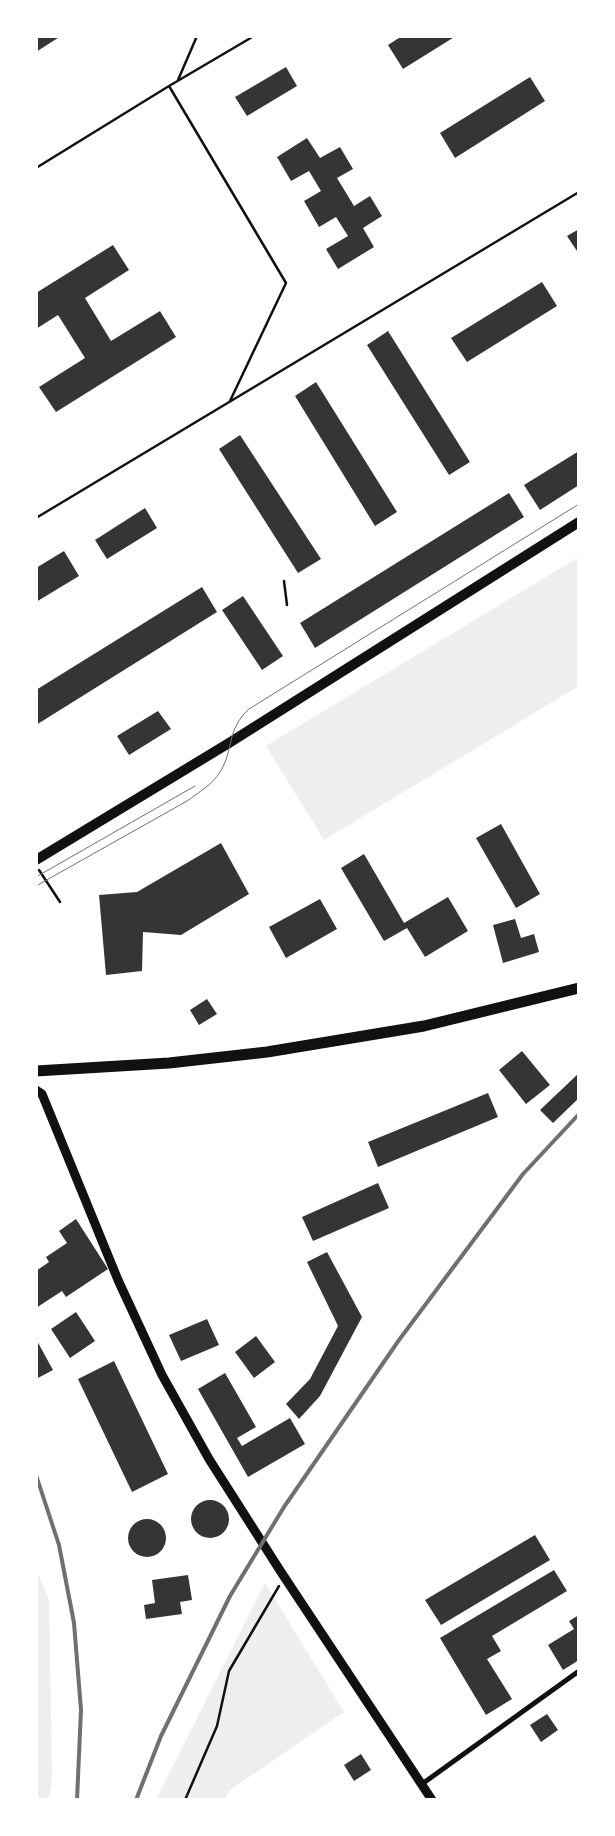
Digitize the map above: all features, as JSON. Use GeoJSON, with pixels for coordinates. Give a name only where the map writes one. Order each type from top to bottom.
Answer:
{"type":"FeatureCollection","features":[{"type":"Feature","properties":{"kind":"main road"},"geometry":{"type":"LineString","coordinates":[[36,860],[229,743],[579,522]]}},
{"type":"Feature","properties":{"kind":"main road"},"geometry":{"type":"LineString","coordinates":[[36,1071],[169,1063],[267,1052],[424,1026],[579,988]]}},
{"type":"Feature","properties":{"kind":"street"},"geometry":{"type":"LineString","coordinates":[[36,1090],[42,1094],[118,1280],[162,1375],[209,1459],[317,1629],[432,1800]]}},
{"type":"Feature","properties":{"kind":"street"},"geometry":{"type":"LineString","coordinates":[[422,1784],[579,1671]]}},
{"type":"Feature","properties":{"kind":"path"},"geometry":{"type":"LineString","coordinates":[[178,81],[197,36]]}},
{"type":"Feature","properties":{"kind":"path"},"geometry":{"type":"LineString","coordinates":[[36,168],[168,86],[254,36]]}},
{"type":"Feature","properties":{"kind":"path"},"geometry":{"type":"LineString","coordinates":[[168,86],[286,283],[229,402]]}},
{"type":"Feature","properties":{"kind":"path"},"geometry":{"type":"LineString","coordinates":[[36,518],[579,192]]}},
{"type":"Feature","properties":{"kind":"path"},"geometry":{"type":"LineString","coordinates":[[284,581],[287,605]]}},
{"type":"Feature","properties":{"kind":"path"},"geometry":{"type":"LineString","coordinates":[[36,866],[60,902]]}},
{"type":"Feature","properties":{"kind":"path"},"geometry":{"type":"LineString","coordinates":[[185,1800],[217,1726],[229,1671],[280,1585],[281,1572]]}},
{"type":"Feature","properties":{"kind":"shaded area"},"geometry":{"type":"Polygon","coordinates":[[[579,557],[579,603],[577,604],[579,607],[579,686],[324,840],[266,746],[579,557]]]}},
{"type":"Feature","properties":{"kind":"shaded area"},"geometry":{"type":"Polygon","coordinates":[[[36,1568],[49,1601],[52,1776],[49,1800],[36,1800],[36,1568]]]}},
{"type":"Feature","properties":{"kind":"shaded area"},"geometry":{"type":"Polygon","coordinates":[[[265,1583],[344,1712],[230,1790],[224,1800],[156,1800],[265,1583]]]}},
{"type":"Feature","properties":{"kind":"building"},"geometry":{"type":"Polygon","coordinates":[[[36,36],[61,36],[36,52],[36,36]]]}},
{"type":"Feature","properties":{"kind":"building"},"geometry":{"type":"Polygon","coordinates":[[[402,36],[456,36],[403,69],[388,45],[402,36]]]}},
{"type":"Feature","properties":{"kind":"building"},"geometry":{"type":"Polygon","coordinates":[[[286,67],[297,86],[247,116],[235,97],[286,67]]]}},
{"type":"Feature","properties":{"kind":"building"},"geometry":{"type":"Polygon","coordinates":[[[530,77],[545,101],[455,158],[440,133],[530,77]]]}},
{"type":"Feature","properties":{"kind":"building"},"geometry":{"type":"Polygon","coordinates":[[[307,138],[320,158],[340,147],[353,169],[337,178],[354,206],[370,196],[382,216],[363,228],[374,247],[338,269],[326,249],[348,236],[336,217],[319,227],[304,201],[321,191],[309,171],[291,181],[277,157],[307,138]]]}},
{"type":"Feature","properties":{"kind":"building"},"geometry":{"type":"Polygon","coordinates":[[[579,229],[579,254],[567,236],[579,229]]]}},
{"type":"Feature","properties":{"kind":"building"},"geometry":{"type":"Polygon","coordinates":[[[113,245],[129,270],[85,298],[111,341],[160,311],[176,337],[56,412],[39,387],[85,358],[58,315],[36,329],[36,293],[113,245]]]}},
{"type":"Feature","properties":{"kind":"building"},"geometry":{"type":"Polygon","coordinates":[[[542,282],[557,306],[467,362],[451,338],[542,282]]]}},
{"type":"Feature","properties":{"kind":"building"},"geometry":{"type":"Polygon","coordinates":[[[388,331],[470,462],[449,475],[367,345],[388,331]]]}},
{"type":"Feature","properties":{"kind":"building"},"geometry":{"type":"Polygon","coordinates":[[[316,382],[397,512],[375,526],[295,396],[316,382]]]}},
{"type":"Feature","properties":{"kind":"building"},"geometry":{"type":"Polygon","coordinates":[[[240,435],[321,559],[298,573],[219,449],[240,435]]]}},
{"type":"Feature","properties":{"kind":"building"},"geometry":{"type":"Polygon","coordinates":[[[579,451],[579,485],[540,510],[524,485],[579,451]]]}},
{"type":"Feature","properties":{"kind":"building"},"geometry":{"type":"Polygon","coordinates":[[[509,493],[524,517],[315,648],[300,623],[509,493]]]}},
{"type":"Feature","properties":{"kind":"building"},"geometry":{"type":"Polygon","coordinates":[[[145,508],[157,528],[107,559],[95,540],[145,508]]]}},
{"type":"Feature","properties":{"kind":"building"},"geometry":{"type":"Polygon","coordinates":[[[64,551],[79,576],[36,602],[36,568],[64,551]]]}},
{"type":"Feature","properties":{"kind":"building"},"geometry":{"type":"Polygon","coordinates":[[[202,587],[217,612],[36,725],[36,690],[202,587]]]}},
{"type":"Feature","properties":{"kind":"building"},"geometry":{"type":"Polygon","coordinates":[[[243,596],[283,656],[262,670],[222,610],[243,596]]]}},
{"type":"Feature","properties":{"kind":"building"},"geometry":{"type":"Polygon","coordinates":[[[158,711],[171,729],[129,755],[117,736],[158,711]]]}},
{"type":"Feature","properties":{"kind":"building"},"geometry":{"type":"Polygon","coordinates":[[[501,824],[540,894],[516,908],[476,838],[501,824]]]}},
{"type":"Feature","properties":{"kind":"building"},"geometry":{"type":"Polygon","coordinates":[[[221,843],[249,894],[181,935],[143,932],[142,971],[106,975],[99,895],[137,892],[221,843]]]}},
{"type":"Feature","properties":{"kind":"building"},"geometry":{"type":"Polygon","coordinates":[[[364,854],[404,923],[448,897],[468,931],[425,957],[407,928],[384,941],[341,868],[364,854]]]}},
{"type":"Feature","properties":{"kind":"building"},"geometry":{"type":"Polygon","coordinates":[[[320,899],[337,929],[286,958],[269,927],[320,899]]]}},
{"type":"Feature","properties":{"kind":"building"},"geometry":{"type":"Polygon","coordinates":[[[515,919],[521,938],[534,934],[539,952],[503,963],[493,925],[515,919]]]}},
{"type":"Feature","properties":{"kind":"building"},"geometry":{"type":"Polygon","coordinates":[[[207,999],[217,1014],[199,1025],[190,1010],[207,999]]]}},
{"type":"Feature","properties":{"kind":"building"},"geometry":{"type":"Polygon","coordinates":[[[522,1051],[550,1085],[526,1104],[499,1070],[522,1051]]]}},
{"type":"Feature","properties":{"kind":"building"},"geometry":{"type":"Polygon","coordinates":[[[579,1073],[579,1098],[553,1123],[540,1110],[579,1073]]]}},
{"type":"Feature","properties":{"kind":"building"},"geometry":{"type":"Polygon","coordinates":[[[488,1093],[498,1117],[378,1167],[368,1142],[488,1093]]]}},
{"type":"Feature","properties":{"kind":"building"},"geometry":{"type":"Polygon","coordinates":[[[378,1183],[389,1208],[313,1241],[302,1217],[378,1183]]]}},
{"type":"Feature","properties":{"kind":"building"},"geometry":{"type":"Polygon","coordinates":[[[76,1219],[108,1269],[66,1297],[62,1291],[36,1308],[36,1271],[49,1262],[46,1257],[67,1243],[59,1231],[76,1219]]]}},
{"type":"Feature","properties":{"kind":"building"},"geometry":{"type":"Polygon","coordinates":[[[327,1252],[362,1317],[320,1396],[299,1419],[286,1404],[310,1379],[338,1326],[307,1262],[327,1252]]]}},
{"type":"Feature","properties":{"kind":"building"},"geometry":{"type":"Polygon","coordinates":[[[76,1312],[95,1341],[70,1358],[51,1329],[76,1312]]]}},
{"type":"Feature","properties":{"kind":"building"},"geometry":{"type":"Polygon","coordinates":[[[207,1319],[219,1345],[181,1361],[169,1335],[207,1319]]]}},
{"type":"Feature","properties":{"kind":"building"},"geometry":{"type":"Polygon","coordinates":[[[256,1336],[275,1362],[254,1378],[235,1352],[256,1336]]]}},
{"type":"Feature","properties":{"kind":"building"},"geometry":{"type":"Polygon","coordinates":[[[36,1339],[53,1370],[36,1379],[36,1339]]]}},
{"type":"Feature","properties":{"kind":"building"},"geometry":{"type":"Polygon","coordinates":[[[114,1361],[168,1474],[132,1492],[78,1379],[114,1361]]]}},
{"type":"Feature","properties":{"kind":"building"},"geometry":{"type":"Polygon","coordinates":[[[225,1373],[256,1427],[237,1438],[242,1446],[290,1418],[305,1444],[248,1477],[198,1389],[225,1373]]]}},
{"type":"Feature","properties":{"kind":"building"},"geometry":{"type":"Polygon","coordinates":[[[210,1500],[224,1505],[229,1519],[224,1533],[210,1538],[196,1533],[191,1519],[196,1505],[210,1500]]]}},
{"type":"Feature","properties":{"kind":"building"},"geometry":{"type":"Polygon","coordinates":[[[147,1519],[161,1524],[166,1538],[161,1552],[147,1557],[133,1552],[128,1538],[133,1524],[147,1519]]]}},
{"type":"Feature","properties":{"kind":"building"},"geometry":{"type":"Polygon","coordinates":[[[535,1535],[550,1560],[441,1625],[425,1600],[535,1535]]]}},
{"type":"Feature","properties":{"kind":"building"},"geometry":{"type":"Polygon","coordinates":[[[554,1570],[567,1591],[492,1636],[501,1651],[487,1659],[512,1699],[486,1715],[440,1638],[554,1570]]]}},
{"type":"Feature","properties":{"kind":"building"},"geometry":{"type":"Polygon","coordinates":[[[188,1575],[192,1600],[180,1602],[182,1614],[146,1619],[144,1605],[155,1603],[152,1580],[188,1575]]]}},
{"type":"Feature","properties":{"kind":"building"},"geometry":{"type":"Polygon","coordinates":[[[579,1615],[579,1660],[563,1670],[548,1645],[574,1629],[569,1621],[579,1615]]]}},
{"type":"Feature","properties":{"kind":"building"},"geometry":{"type":"Polygon","coordinates":[[[547,1714],[558,1730],[541,1742],[530,1725],[547,1714]]]}},
{"type":"Feature","properties":{"kind":"building"},"geometry":{"type":"Polygon","coordinates":[[[361,1754],[371,1770],[354,1781],[344,1765],[361,1754]]]}},
{"type":"Feature","properties":{"kind":"tram line"},"geometry":{"type":"LineString","coordinates":[[36,886],[187,801],[209,785],[220,772],[227,756],[233,732],[249,709],[579,504]]}},
{"type":"Feature","properties":{"kind":"tram line"},"geometry":{"type":"LineString","coordinates":[[36,877],[195,786]]}},
{"type":"Feature","properties":{"kind":"railway"},"geometry":{"type":"LineString","coordinates":[[136,1800],[161,1736],[230,1596],[284,1507],[399,1340],[523,1174],[579,1114]]}},
{"type":"Feature","properties":{"kind":"railway"},"geometry":{"type":"LineString","coordinates":[[36,1475],[59,1545],[74,1623],[81,1710],[77,1800]]}}]}
